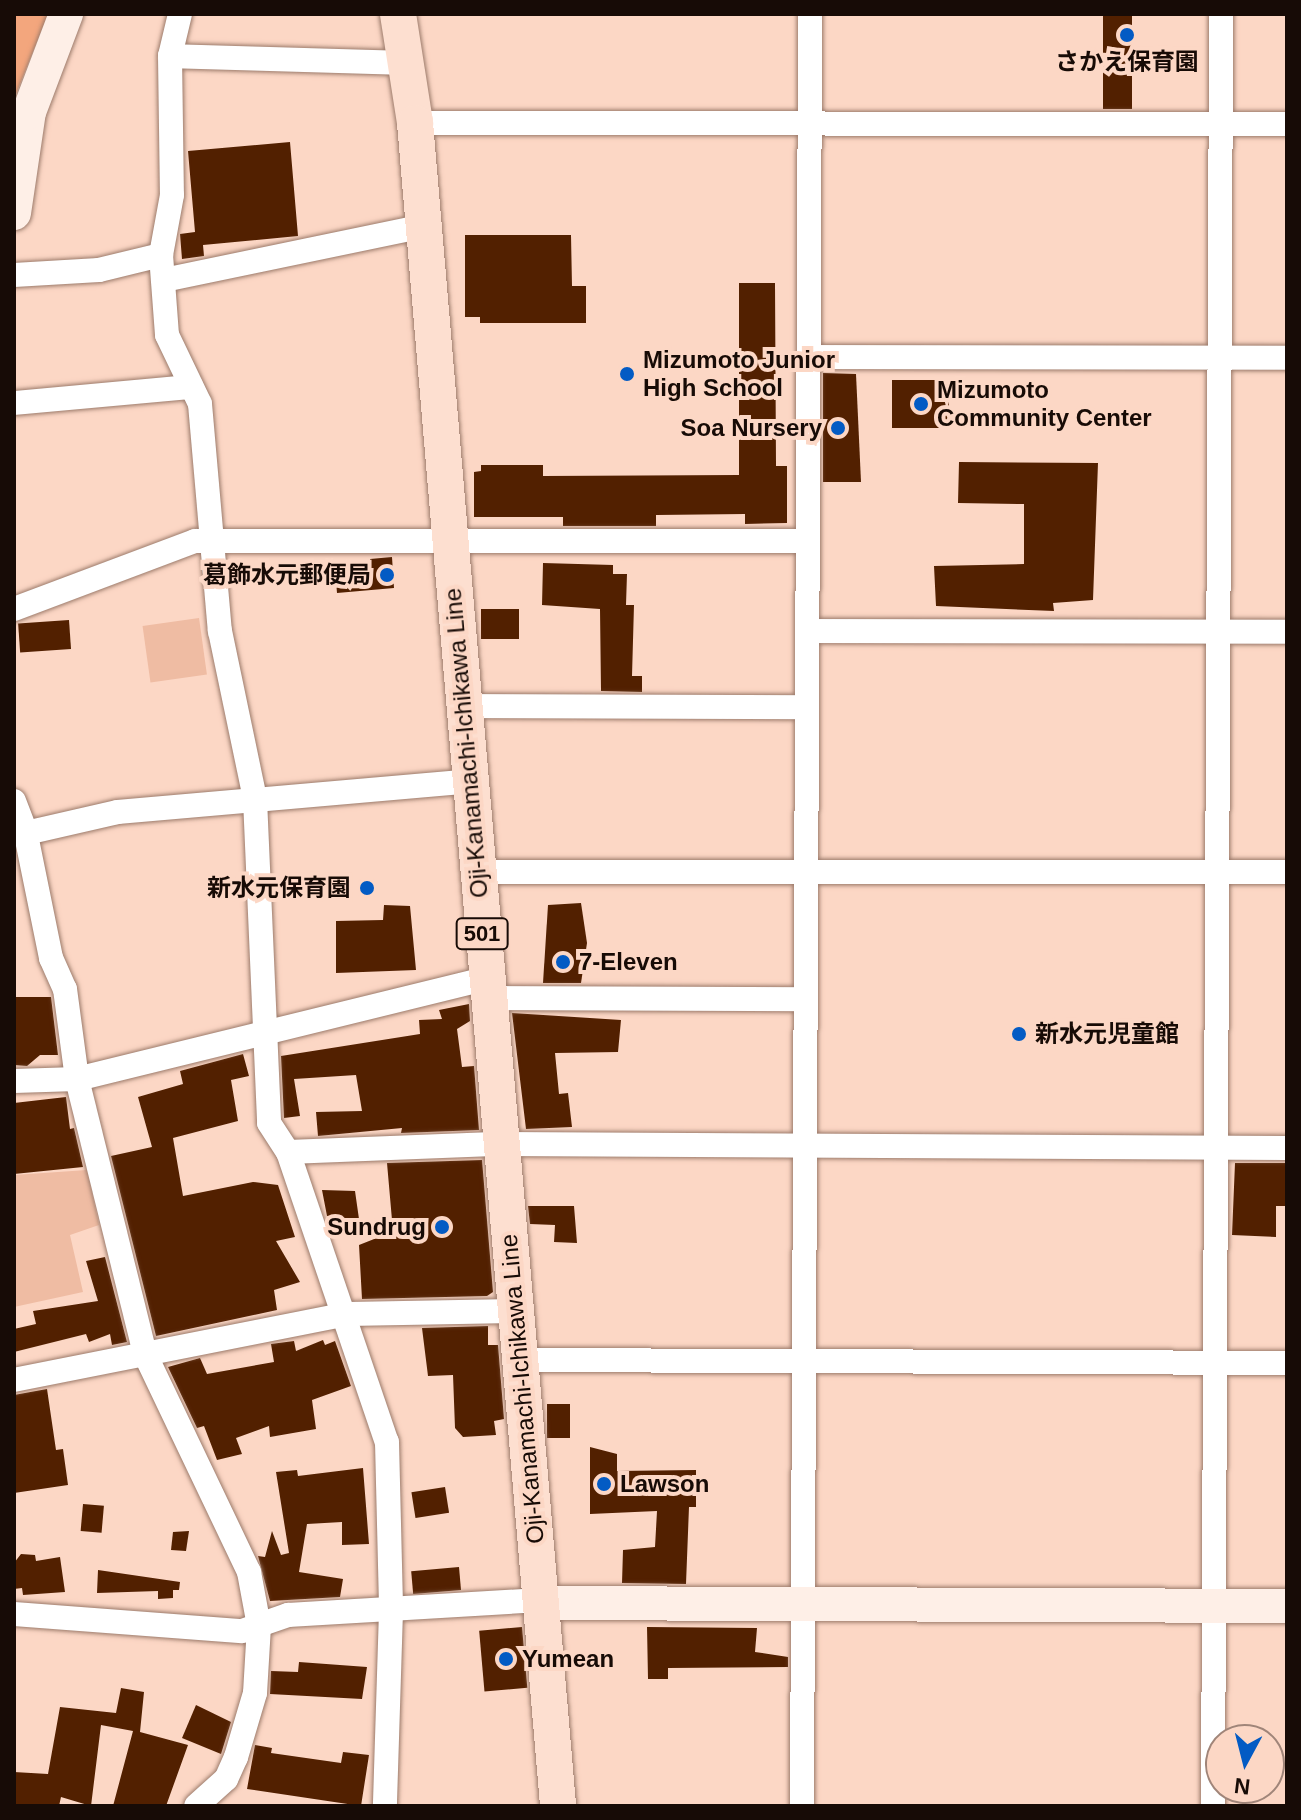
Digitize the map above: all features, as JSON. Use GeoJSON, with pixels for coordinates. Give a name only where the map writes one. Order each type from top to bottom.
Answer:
{"type":"FeatureCollection","features":[{"type":"Feature","properties":{"kind":"main road","name":"Oji-Kanamachi-Ichikawa Line"},"geometry":{"type":"LineString","coordinates":[[386,14],[404,63]]}},
{"type":"Feature","properties":{"kind":"main road","name":"Oji-Kanamachi-Ichikawa Line"},"geometry":{"type":"LineString","coordinates":[[398,14],[415,123],[421,227],[558,1806]]}},
{"type":"Feature","properties":{"kind":"street"},"geometry":{"type":"LineString","coordinates":[[14,213],[29,112],[66,14]]}},
{"type":"Feature","properties":{"kind":"street"},"geometry":{"type":"LineString","coordinates":[[180,14],[170,56],[172,195],[161,255],[167,335],[200,404],[220,631],[255,799],[262,1034],[269,1123],[288,1152],[346,1314],[387,1442],[391,1611],[385,1806]]}},
{"type":"Feature","properties":{"kind":"street"},"geometry":{"type":"LineString","coordinates":[[802,1806],[810,14]]}},
{"type":"Feature","properties":{"kind":"street"},"geometry":{"type":"LineString","coordinates":[[1213,1806],[1221,14]]}},
{"type":"Feature","properties":{"kind":"street"},"geometry":{"type":"LineString","coordinates":[[170,56],[404,63]]}},
{"type":"Feature","properties":{"kind":"street"},"geometry":{"type":"LineString","coordinates":[[415,123],[1287,124]]}},
{"type":"Feature","properties":{"kind":"street"},"geometry":{"type":"LineString","coordinates":[[164,280],[421,227]]}},
{"type":"Feature","properties":{"kind":"street"},"geometry":{"type":"LineString","coordinates":[[14,275],[99,270],[161,255]]}},
{"type":"Feature","properties":{"kind":"street"},"geometry":{"type":"LineString","coordinates":[[809,357],[1287,358]]}},
{"type":"Feature","properties":{"kind":"street"},"geometry":{"type":"LineString","coordinates":[[14,403],[191,387]]}},
{"type":"Feature","properties":{"kind":"street"},"geometry":{"type":"LineString","coordinates":[[14,609],[195,541],[807,541]]}},
{"type":"Feature","properties":{"kind":"street"},"geometry":{"type":"LineString","coordinates":[[807,631],[1287,632]]}},
{"type":"Feature","properties":{"kind":"street"},"geometry":{"type":"LineString","coordinates":[[463,706],[806,707]]}},
{"type":"Feature","properties":{"kind":"street"},"geometry":{"type":"LineString","coordinates":[[22,831],[118,812],[470,781]]}},
{"type":"Feature","properties":{"kind":"street"},"geometry":{"type":"LineString","coordinates":[[14,801],[51,958],[65,989],[77,1079],[145,1354],[249,1572],[259,1626],[255,1693],[236,1757],[226,1779],[196,1806]]}},
{"type":"Feature","properties":{"kind":"street"},"geometry":{"type":"LineString","coordinates":[[477,872],[1287,872]]}},
{"type":"Feature","properties":{"kind":"street"},"geometry":{"type":"LineString","coordinates":[[14,1081],[77,1079],[262,1034],[486,988],[804,999]]}},
{"type":"Feature","properties":{"kind":"street"},"geometry":{"type":"LineString","coordinates":[[288,1152],[500,1144],[1287,1148]]}},
{"type":"Feature","properties":{"kind":"street"},"geometry":{"type":"LineString","coordinates":[[14,1380],[346,1314],[516,1311]]}},
{"type":"Feature","properties":{"kind":"street"},"geometry":{"type":"LineString","coordinates":[[520,1360],[1287,1363]]}},
{"type":"Feature","properties":{"kind":"street"},"geometry":{"type":"LineString","coordinates":[[14,1614],[242,1631],[288,1615],[540,1602],[1287,1606]]}},
{"type":"Feature","properties":{"kind":"shaded area"},"geometry":{"type":"Polygon","coordinates":[[[14,14],[48,14],[14,99],[14,14]]]}},
{"type":"Feature","properties":{"kind":"shaded area"},"geometry":{"type":"Polygon","coordinates":[[[199,618],[207,674],[150,682],[143,626],[199,618]]]}},
{"type":"Feature","properties":{"kind":"shaded area"},"geometry":{"type":"Polygon","coordinates":[[[87,1170],[99,1225],[70,1235],[83,1292],[14,1307],[14,1175],[87,1170]]]}},
{"type":"Feature","properties":{"kind":"building"},"geometry":{"type":"Polygon","coordinates":[[[1103,14],[1132,14],[1132,109],[1103,109],[1103,14]]]}},
{"type":"Feature","properties":{"kind":"building"},"geometry":{"type":"Polygon","coordinates":[[[290,142],[298,236],[203,245],[204,256],[182,259],[180,234],[195,232],[188,151],[290,142]]]}},
{"type":"Feature","properties":{"kind":"building"},"geometry":{"type":"Polygon","coordinates":[[[465,235],[571,235],[572,286],[586,286],[586,323],[480,323],[480,317],[465,317],[465,235]]]}},
{"type":"Feature","properties":{"kind":"building"},"geometry":{"type":"Polygon","coordinates":[[[739,283],[775,283],[776,466],[787,466],[787,523],[745,524],[745,514],[656,515],[656,526],[563,526],[563,517],[474,517],[474,472],[481,471],[481,465],[543,465],[543,476],[739,475],[739,283]]]}},
{"type":"Feature","properties":{"kind":"building","name":"Soa Nursery"},"geometry":{"type":"Polygon","coordinates":[[[823,373],[856,374],[861,482],[823,482],[823,373]]]}},
{"type":"Feature","properties":{"kind":"building","name":"Mizumoto Community Center"},"geometry":{"type":"Polygon","coordinates":[[[892,380],[949,380],[949,428],[892,428],[892,380]]]}},
{"type":"Feature","properties":{"kind":"building"},"geometry":{"type":"Polygon","coordinates":[[[959,462],[1098,463],[1093,600],[1053,603],[1054,611],[936,606],[934,566],[1024,564],[1024,504],[958,503],[959,462]]]}},
{"type":"Feature","properties":{"kind":"building"},"geometry":{"type":"Polygon","coordinates":[[[392,557],[394,588],[337,593],[335,569],[371,566],[370,559],[392,557]]]}},
{"type":"Feature","properties":{"kind":"building"},"geometry":{"type":"Polygon","coordinates":[[[543,563],[613,565],[613,574],[627,574],[626,605],[634,605],[632,676],[642,676],[642,692],[601,691],[600,609],[542,605],[543,563]]]}},
{"type":"Feature","properties":{"kind":"building"},"geometry":{"type":"Polygon","coordinates":[[[481,609],[519,609],[519,639],[481,639],[481,609]]]}},
{"type":"Feature","properties":{"kind":"building"},"geometry":{"type":"Polygon","coordinates":[[[69,620],[71,649],[20,652],[18,624],[69,620]]]}},
{"type":"Feature","properties":{"kind":"building"},"geometry":{"type":"Polygon","coordinates":[[[581,903],[587,943],[581,983],[543,983],[548,905],[581,903]]]}},
{"type":"Feature","properties":{"kind":"building"},"geometry":{"type":"Polygon","coordinates":[[[384,905],[410,906],[416,970],[336,973],[336,921],[383,920],[384,905]]]}},
{"type":"Feature","properties":{"kind":"building"},"geometry":{"type":"Polygon","coordinates":[[[14,997],[51,997],[58,1055],[40,1055],[27,1066],[14,1065],[14,997]]]}},
{"type":"Feature","properties":{"kind":"building"},"geometry":{"type":"Polygon","coordinates":[[[469,1004],[470,1021],[457,1029],[462,1067],[474,1066],[479,1130],[401,1133],[402,1128],[318,1136],[316,1112],[362,1111],[356,1075],[294,1079],[300,1116],[284,1118],[281,1056],[420,1034],[419,1020],[442,1019],[439,1010],[469,1004]]]}},
{"type":"Feature","properties":{"kind":"building"},"geometry":{"type":"Polygon","coordinates":[[[512,1013],[621,1020],[618,1052],[555,1053],[559,1094],[568,1093],[572,1127],[526,1129],[512,1013]]]}},
{"type":"Feature","properties":{"kind":"building"},"geometry":{"type":"Polygon","coordinates":[[[243,1054],[249,1076],[231,1080],[238,1121],[173,1138],[183,1196],[253,1182],[278,1185],[295,1237],[276,1241],[300,1282],[274,1290],[277,1310],[156,1336],[111,1156],[152,1147],[138,1097],[183,1084],[180,1071],[243,1054]]]}},
{"type":"Feature","properties":{"kind":"building"},"geometry":{"type":"Polygon","coordinates":[[[66,1097],[70,1129],[74,1128],[83,1167],[14,1174],[14,1103],[66,1097]]]}},
{"type":"Feature","properties":{"kind":"building","name":"Sundrug"},"geometry":{"type":"Polygon","coordinates":[[[482,1160],[493,1292],[487,1296],[362,1299],[359,1245],[407,1226],[405,1218],[392,1220],[387,1163],[482,1160]]]}},
{"type":"Feature","properties":{"kind":"building"},"geometry":{"type":"Polygon","coordinates":[[[1235,1163],[1287,1163],[1287,1206],[1276,1206],[1276,1237],[1232,1235],[1235,1163]]]}},
{"type":"Feature","properties":{"kind":"building"},"geometry":{"type":"Polygon","coordinates":[[[322,1190],[355,1191],[360,1226],[340,1229],[341,1215],[327,1216],[322,1190]]]}},
{"type":"Feature","properties":{"kind":"building"},"geometry":{"type":"Polygon","coordinates":[[[528,1206],[574,1206],[577,1243],[554,1242],[555,1225],[530,1224],[528,1206]]]}},
{"type":"Feature","properties":{"kind":"building"},"geometry":{"type":"Polygon","coordinates":[[[105,1257],[127,1342],[112,1345],[110,1334],[89,1342],[86,1334],[14,1352],[14,1329],[36,1324],[33,1311],[98,1301],[86,1261],[105,1257]]]}},
{"type":"Feature","properties":{"kind":"building"},"geometry":{"type":"Polygon","coordinates":[[[488,1326],[488,1345],[498,1345],[504,1419],[494,1421],[496,1435],[463,1437],[455,1428],[453,1375],[428,1376],[422,1328],[488,1326]]]}},
{"type":"Feature","properties":{"kind":"building"},"geometry":{"type":"Polygon","coordinates":[[[323,1340],[325,1345],[335,1341],[351,1386],[312,1400],[316,1429],[270,1437],[269,1426],[236,1438],[242,1454],[217,1460],[204,1426],[197,1428],[168,1367],[200,1358],[207,1374],[274,1362],[271,1344],[294,1341],[296,1351],[323,1340]]]}},
{"type":"Feature","properties":{"kind":"building"},"geometry":{"type":"Polygon","coordinates":[[[47,1389],[56,1450],[63,1449],[68,1485],[14,1493],[14,1395],[47,1389]]]}},
{"type":"Feature","properties":{"kind":"building"},"geometry":{"type":"Polygon","coordinates":[[[547,1404],[570,1404],[570,1438],[547,1438],[547,1404]]]}},
{"type":"Feature","properties":{"kind":"building"},"geometry":{"type":"Polygon","coordinates":[[[590,1447],[617,1454],[617,1471],[696,1470],[696,1507],[689,1507],[686,1584],[622,1583],[623,1550],[655,1547],[657,1511],[590,1514],[590,1447]]]}},
{"type":"Feature","properties":{"kind":"building"},"geometry":{"type":"Polygon","coordinates":[[[363,1468],[369,1544],[342,1545],[342,1522],[307,1524],[299,1572],[343,1579],[340,1597],[270,1601],[258,1556],[265,1557],[272,1531],[281,1555],[289,1553],[276,1472],[297,1470],[298,1476],[363,1468]]]}},
{"type":"Feature","properties":{"kind":"building"},"geometry":{"type":"Polygon","coordinates":[[[445,1487],[449,1513],[415,1518],[411,1492],[445,1487]]]}},
{"type":"Feature","properties":{"kind":"building"},"geometry":{"type":"Polygon","coordinates":[[[83,1504],[104,1506],[102,1533],[81,1531],[83,1504]]]}},
{"type":"Feature","properties":{"kind":"building"},"geometry":{"type":"Polygon","coordinates":[[[189,1531],[186,1551],[171,1550],[173,1532],[189,1531]]]}},
{"type":"Feature","properties":{"kind":"building"},"geometry":{"type":"Polygon","coordinates":[[[21,1554],[35,1555],[36,1561],[60,1557],[65,1592],[23,1595],[22,1588],[14,1589],[14,1563],[21,1554]]]}},
{"type":"Feature","properties":{"kind":"building"},"geometry":{"type":"Polygon","coordinates":[[[459,1567],[461,1590],[413,1594],[411,1571],[459,1567]]]}},
{"type":"Feature","properties":{"kind":"building"},"geometry":{"type":"Polygon","coordinates":[[[98,1570],[180,1582],[179,1590],[173,1590],[173,1598],[158,1599],[158,1591],[97,1593],[98,1570]]]}},
{"type":"Feature","properties":{"kind":"building","name":"Yumean"},"geometry":{"type":"Polygon","coordinates":[[[522,1627],[527,1688],[484,1692],[479,1631],[522,1627]]]}},
{"type":"Feature","properties":{"kind":"building"},"geometry":{"type":"Polygon","coordinates":[[[647,1627],[757,1628],[755,1652],[788,1657],[788,1667],[668,1668],[668,1679],[648,1679],[647,1627]]]}},
{"type":"Feature","properties":{"kind":"building"},"geometry":{"type":"Polygon","coordinates":[[[299,1662],[367,1667],[362,1699],[270,1694],[271,1671],[298,1672],[299,1662]]]}},
{"type":"Feature","properties":{"kind":"building"},"geometry":{"type":"Polygon","coordinates":[[[121,1688],[144,1692],[140,1732],[188,1745],[166,1806],[113,1806],[133,1731],[101,1725],[91,1806],[61,1797],[59,1806],[14,1806],[14,1772],[48,1774],[60,1707],[116,1713],[121,1688]]]}},
{"type":"Feature","properties":{"kind":"building"},"geometry":{"type":"Polygon","coordinates":[[[196,1705],[231,1722],[221,1754],[182,1738],[196,1705]]]}},
{"type":"Feature","properties":{"kind":"building"},"geometry":{"type":"Polygon","coordinates":[[[255,1745],[272,1748],[271,1753],[341,1763],[343,1752],[369,1755],[361,1806],[247,1789],[255,1745]]]}},
{"type":"Feature","properties":{"kind":"place","name":"さかえ保育園"},"geometry":{"type":"Point","coordinates":[1127,35]}},
{"type":"Feature","properties":{"kind":"place","name":"Mizumoto Junior High School"},"geometry":{"type":"Point","coordinates":[627,374]}},
{"type":"Feature","properties":{"kind":"place","name":"Mizumoto Community Center"},"geometry":{"type":"Point","coordinates":[921,404]}},
{"type":"Feature","properties":{"kind":"place","name":"Soa Nursery"},"geometry":{"type":"Point","coordinates":[838,428]}},
{"type":"Feature","properties":{"kind":"place","name":"葛飾水元郵便局"},"geometry":{"type":"Point","coordinates":[387,575]}},
{"type":"Feature","properties":{"kind":"place","name":"新水元保育園"},"geometry":{"type":"Point","coordinates":[367,888]}},
{"type":"Feature","properties":{"kind":"place","name":"7-Eleven"},"geometry":{"type":"Point","coordinates":[563,962]}},
{"type":"Feature","properties":{"kind":"place","name":"新水元児童館"},"geometry":{"type":"Point","coordinates":[1019,1034]}},
{"type":"Feature","properties":{"kind":"place","name":"Sundrug"},"geometry":{"type":"Point","coordinates":[442,1227]}},
{"type":"Feature","properties":{"kind":"place","name":"Lawson"},"geometry":{"type":"Point","coordinates":[604,1484]}},
{"type":"Feature","properties":{"kind":"place","name":"Yumean"},"geometry":{"type":"Point","coordinates":[506,1659]}}]}
